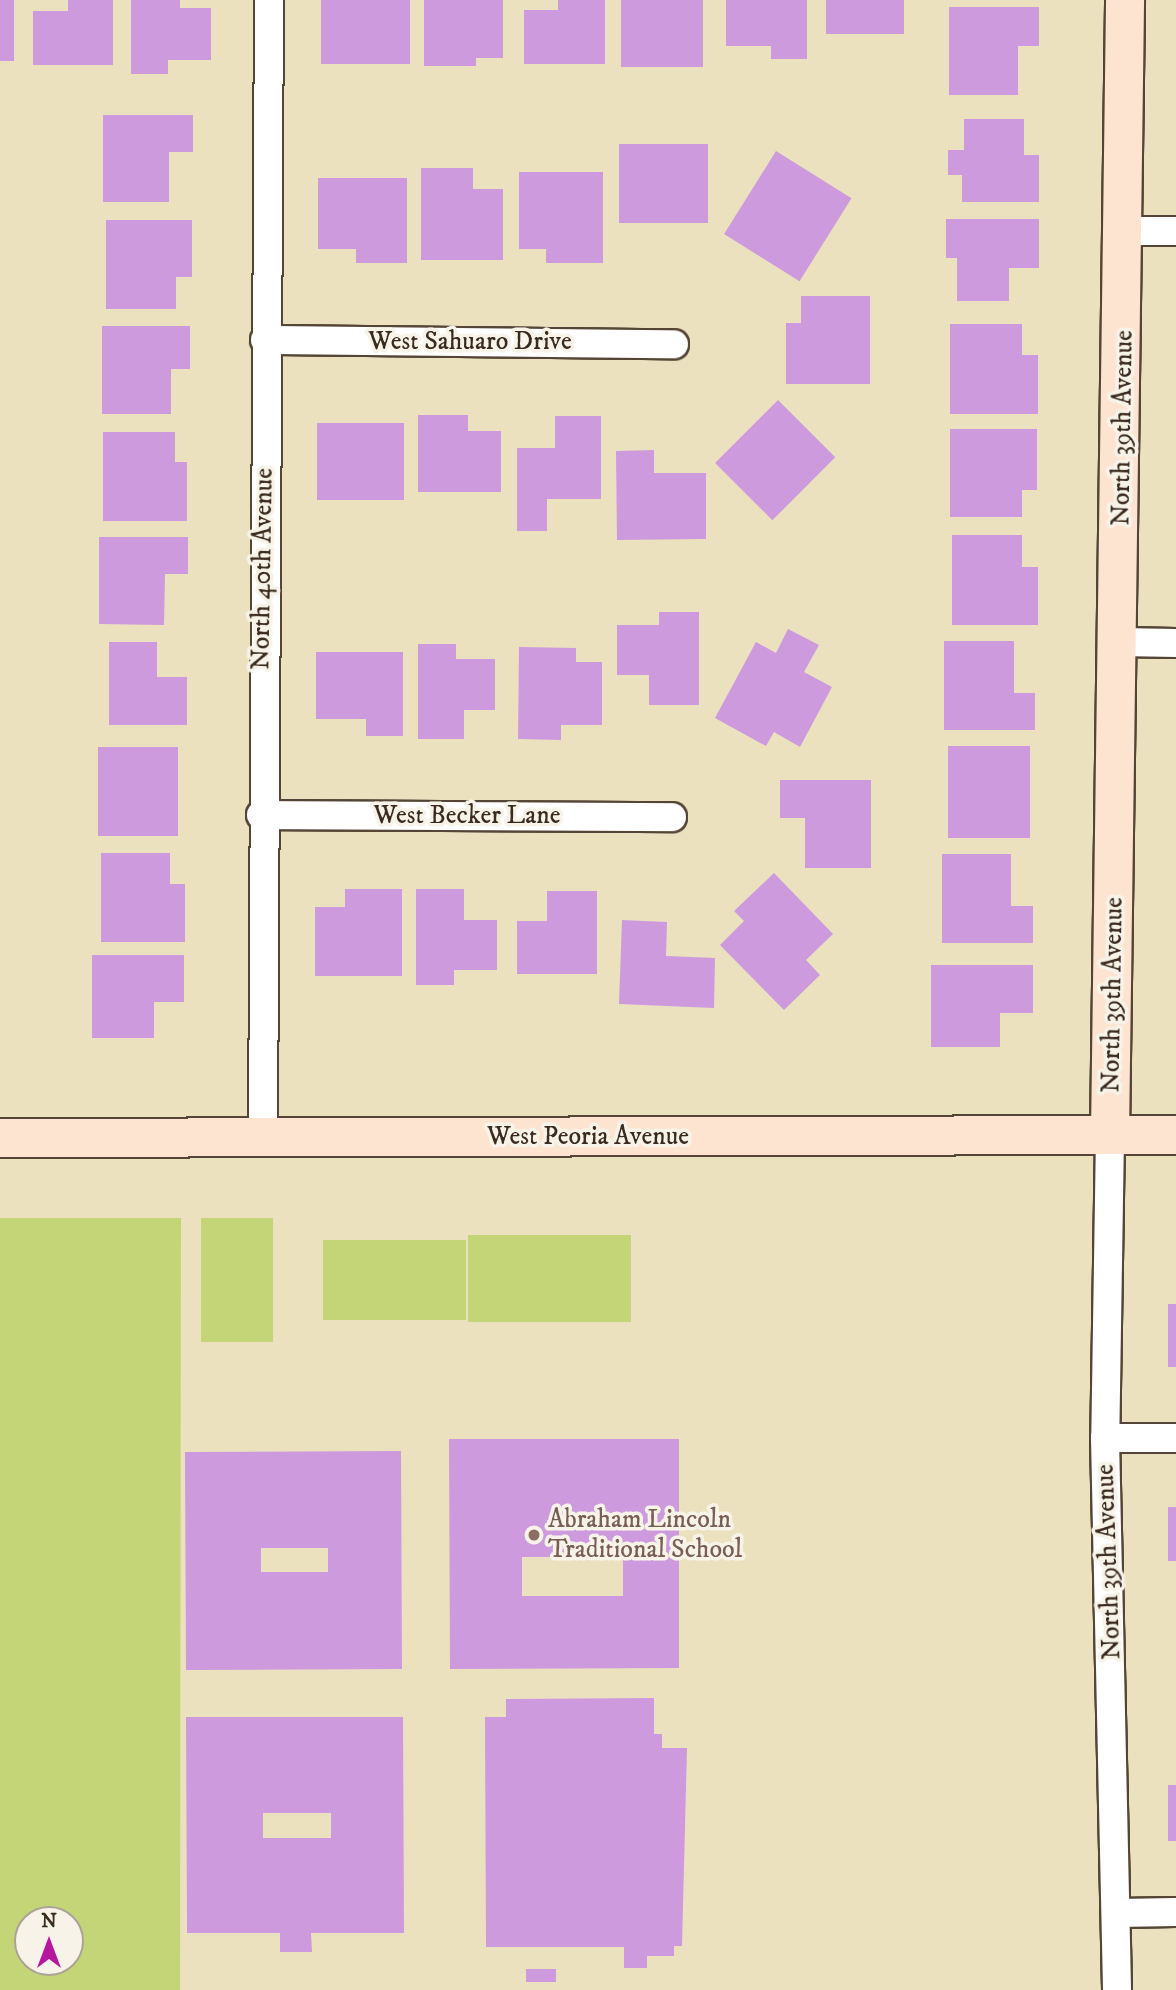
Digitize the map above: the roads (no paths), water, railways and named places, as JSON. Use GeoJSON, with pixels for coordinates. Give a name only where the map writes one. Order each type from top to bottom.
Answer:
{"type":"FeatureCollection","features":[{"type":"Feature","properties":{"kind":"main road","name":"North 39th Avenue"},"geometry":{"type":"LineString","coordinates":[[1110,1135],[1126,231],[1125,0]]}},
{"type":"Feature","properties":{"kind":"main road","name":"West Peoria Avenue"},"geometry":{"type":"LineString","coordinates":[[0,1138],[1176,1135]]}},
{"type":"Feature","properties":{"kind":"street","name":"North 40th Avenue"},"geometry":{"type":"LineString","coordinates":[[263,1138],[261,815],[270,0]]}},
{"type":"Feature","properties":{"kind":"street"},"geometry":{"type":"LineString","coordinates":[[1126,231],[1176,231]]}},
{"type":"Feature","properties":{"kind":"street","name":"West Sahuaro Drive"},"geometry":{"type":"LineString","coordinates":[[265,340],[674,344]]}},
{"type":"Feature","properties":{"kind":"street"},"geometry":{"type":"LineString","coordinates":[[1120,642],[1176,643]]}},
{"type":"Feature","properties":{"kind":"street","name":"West Becker Lane"},"geometry":{"type":"LineString","coordinates":[[261,815],[672,817]]}},
{"type":"Feature","properties":{"kind":"street","name":"North 39th Avenue"},"geometry":{"type":"LineString","coordinates":[[1110,1135],[1105,1438],[1117,1990]]}},
{"type":"Feature","properties":{"kind":"street"},"geometry":{"type":"LineString","coordinates":[[1105,1438],[1176,1438]]}},
{"type":"Feature","properties":{"kind":"street"},"geometry":{"type":"LineString","coordinates":[[1117,1913],[1176,1912]]}},
{"type":"Feature","properties":{"kind":"place","name":"Abraham Lincoln Traditional School"},"geometry":{"type":"Point","coordinates":[534,1535]}}]}
